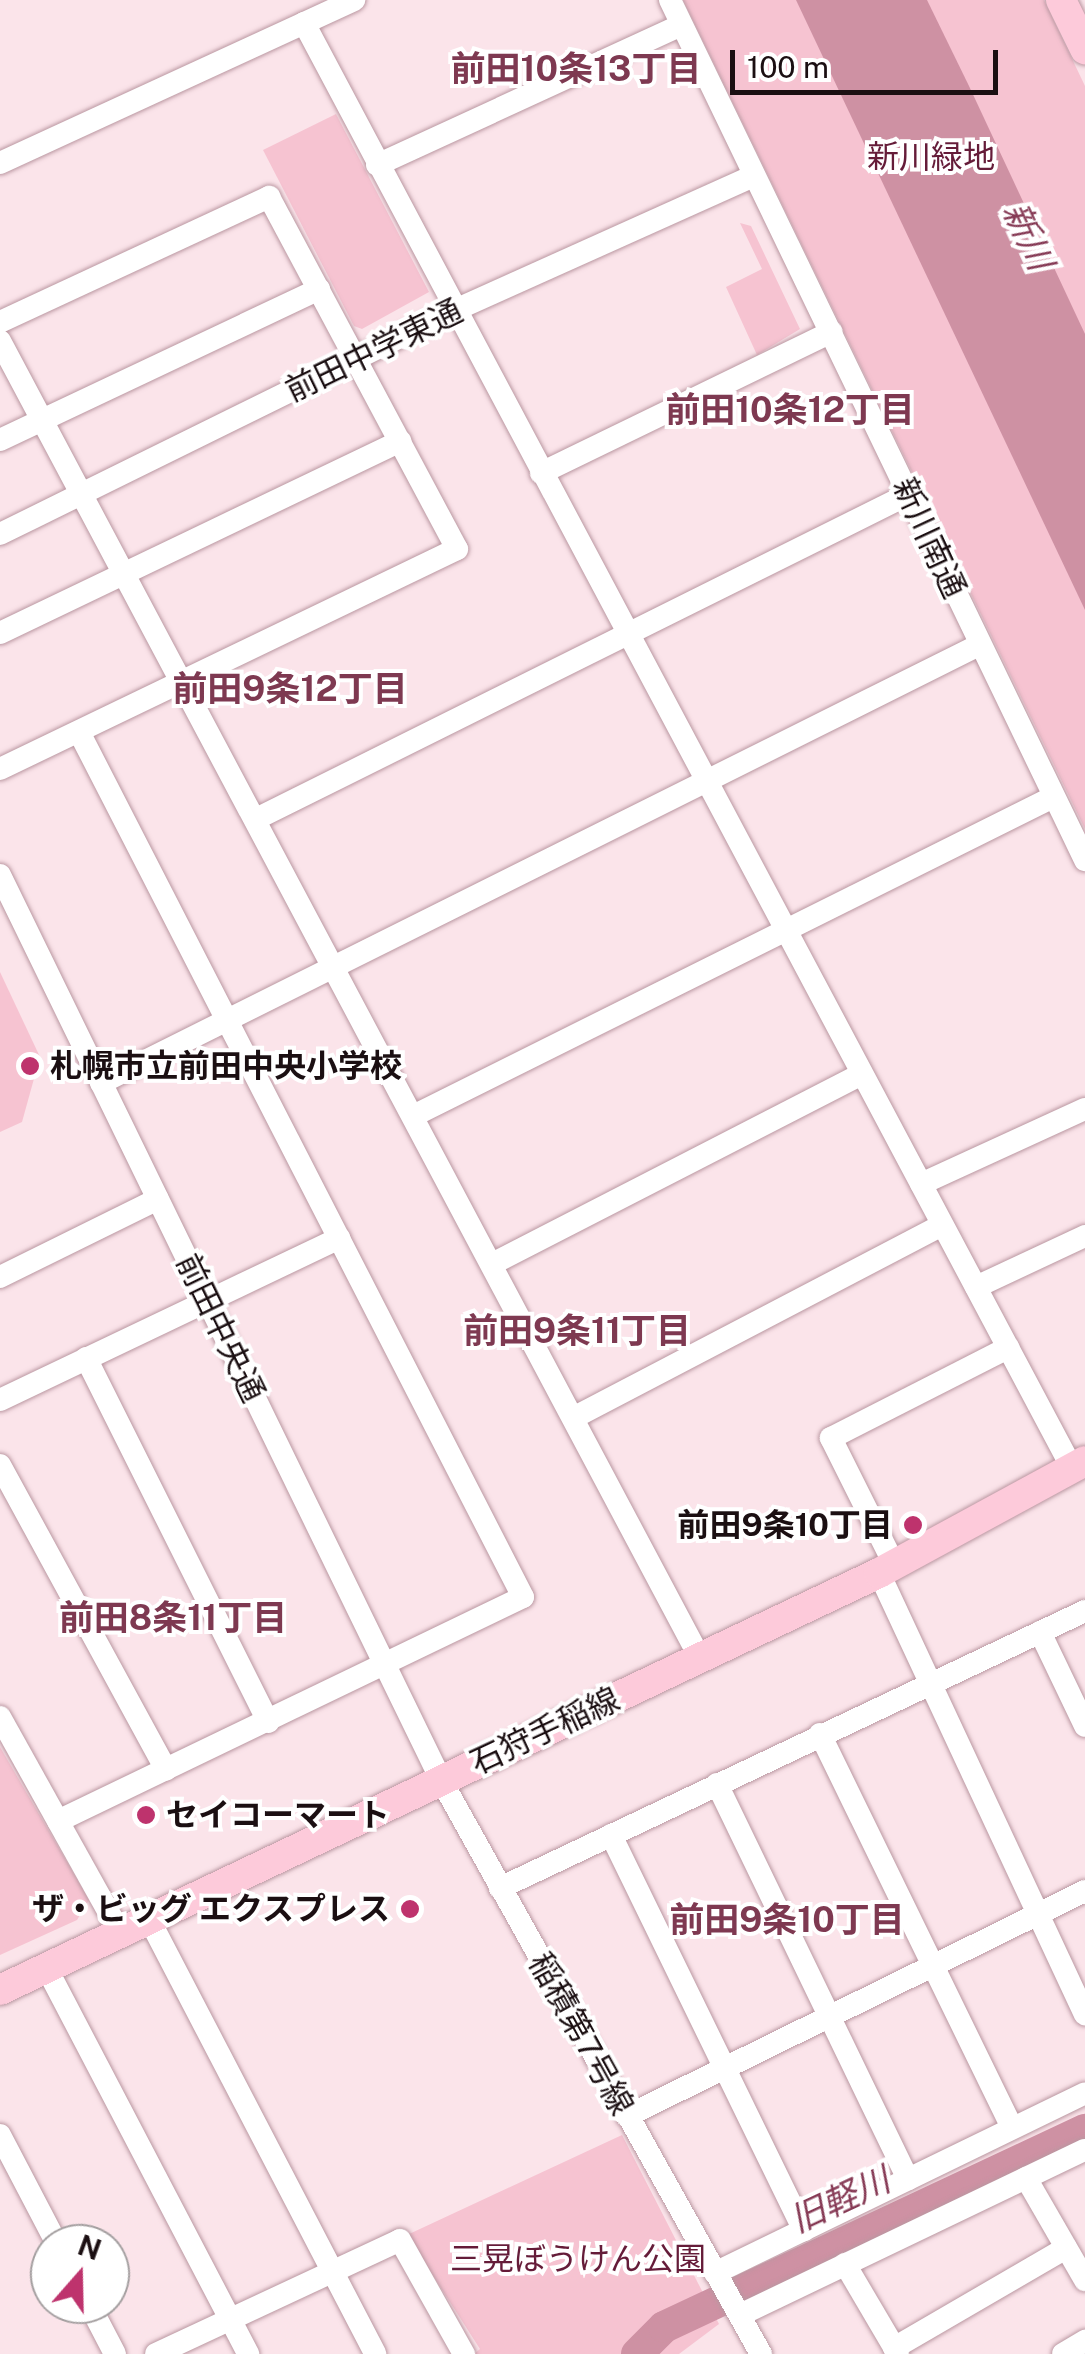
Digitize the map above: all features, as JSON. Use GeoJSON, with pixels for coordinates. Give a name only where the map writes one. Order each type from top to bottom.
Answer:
{"type":"FeatureCollection","features":[{"type":"Feature","properties":{"kind":"main road"},"geometry":{"type":"LineString","coordinates":[[1061,0],[1085,49]]}},
{"type":"Feature","properties":{"kind":"main road","name":"石狩手稲線"},"geometry":{"type":"LineString","coordinates":[[0,1990],[886,1569],[1078,1464]]}},
{"type":"Feature","properties":{"kind":"street"},"geometry":{"type":"LineString","coordinates":[[0,163],[312,13],[354,0]]}},
{"type":"Feature","properties":{"kind":"street","name":"新川南通"},"geometry":{"type":"LineString","coordinates":[[670,0],[832,332],[978,646],[1085,860]]}},
{"type":"Feature","properties":{"kind":"street"},"geometry":{"type":"LineString","coordinates":[[312,13],[377,165],[453,311],[1008,1348],[1078,1464]]}},
{"type":"Feature","properties":{"kind":"street"},"geometry":{"type":"LineString","coordinates":[[377,165],[681,24]]}},
{"type":"Feature","properties":{"kind":"street","name":"前田中学東通"},"geometry":{"type":"LineString","coordinates":[[0,534],[453,311],[754,176]]}},
{"type":"Feature","properties":{"kind":"street"},"geometry":{"type":"LineString","coordinates":[[0,322],[269,197],[456,548],[80,734],[0,768]]}},
{"type":"Feature","properties":{"kind":"street"},"geometry":{"type":"LineString","coordinates":[[0,440],[319,289]]}},
{"type":"Feature","properties":{"kind":"street"},"geometry":{"type":"LineString","coordinates":[[540,473],[832,332]]}},
{"type":"Feature","properties":{"kind":"street"},"geometry":{"type":"LineString","coordinates":[[0,341],[700,1658]]}},
{"type":"Feature","properties":{"kind":"street"},"geometry":{"type":"LineString","coordinates":[[0,633],[400,440]]}},
{"type":"Feature","properties":{"kind":"street"},"geometry":{"type":"LineString","coordinates":[[256,819],[909,494]]}},
{"type":"Feature","properties":{"kind":"street"},"geometry":{"type":"LineString","coordinates":[[101,1083],[978,646]]}},
{"type":"Feature","properties":{"kind":"street"},"geometry":{"type":"LineString","coordinates":[[58,1821],[523,1597],[80,734]]}},
{"type":"Feature","properties":{"kind":"street"},"geometry":{"type":"LineString","coordinates":[[413,1116],[784,926],[1053,796]]}},
{"type":"Feature","properties":{"kind":"street","name":"前田中央通"},"geometry":{"type":"LineString","coordinates":[[0,875],[441,1780]]}},
{"type":"Feature","properties":{"kind":"street"},"geometry":{"type":"LineString","coordinates":[[492,1264],[862,1074]]}},
{"type":"Feature","properties":{"kind":"street"},"geometry":{"type":"LineString","coordinates":[[921,1184],[1085,1109]]}},
{"type":"Feature","properties":{"kind":"street"},"geometry":{"type":"LineString","coordinates":[[0,1277],[158,1199]]}},
{"type":"Feature","properties":{"kind":"street"},"geometry":{"type":"LineString","coordinates":[[573,1418],[942,1225]]}},
{"type":"Feature","properties":{"kind":"street"},"geometry":{"type":"LineString","coordinates":[[976,1287],[1085,1236]]}},
{"type":"Feature","properties":{"kind":"street"},"geometry":{"type":"LineString","coordinates":[[0,1400],[339,1238]]}},
{"type":"Feature","properties":{"kind":"street"},"geometry":{"type":"LineString","coordinates":[[1008,1348],[831,1438],[886,1569],[929,1686],[1085,2014]]}},
{"type":"Feature","properties":{"kind":"street"},"geometry":{"type":"LineString","coordinates":[[86,1358],[268,1722]]}},
{"type":"Feature","properties":{"kind":"street"},"geometry":{"type":"LineString","coordinates":[[0,1465],[166,1770]]}},
{"type":"Feature","properties":{"kind":"street"},"geometry":{"type":"LineString","coordinates":[[500,1888],[1085,1611]]}},
{"type":"Feature","properties":{"kind":"street"},"geometry":{"type":"LineString","coordinates":[[1040,1632],[1085,1726]]}},
{"type":"Feature","properties":{"kind":"street"},"geometry":{"type":"LineString","coordinates":[[0,1717],[120,1932]]}},
{"type":"Feature","properties":{"kind":"street"},"geometry":{"type":"LineString","coordinates":[[820,1734],[1012,2128]]}},
{"type":"Feature","properties":{"kind":"street","name":"稲積第7号線"},"geometry":{"type":"LineString","coordinates":[[441,1780],[756,2352]]}},
{"type":"Feature","properties":{"kind":"street"},"geometry":{"type":"LineString","coordinates":[[717,1784],[908,2179]]}},
{"type":"Feature","properties":{"kind":"street"},"geometry":{"type":"LineString","coordinates":[[611,1835],[804,2230]]}},
{"type":"Feature","properties":{"kind":"street"},"geometry":{"type":"LineString","coordinates":[[627,2116],[1085,1891]]}},
{"type":"Feature","properties":{"kind":"street"},"geometry":{"type":"LineString","coordinates":[[149,1919],[375,2354]]}},
{"type":"Feature","properties":{"kind":"street"},"geometry":{"type":"LineString","coordinates":[[46,1968],[248,2354]]}},
{"type":"Feature","properties":{"kind":"street"},"geometry":{"type":"LineString","coordinates":[[728,2295],[804,2230],[1085,2093]]}},
{"type":"Feature","properties":{"kind":"street"},"geometry":{"type":"LineString","coordinates":[[0,2135],[47,2224]]}},
{"type":"Feature","properties":{"kind":"street"},"geometry":{"type":"LineString","coordinates":[[728,2295],[845,2264],[1085,2150]]}},
{"type":"Feature","properties":{"kind":"street"},"geometry":{"type":"LineString","coordinates":[[1026,2178],[1085,2280]]}},
{"type":"Feature","properties":{"kind":"street"},"geometry":{"type":"LineString","coordinates":[[156,2354],[400,2240],[464,2354]]}},
{"type":"Feature","properties":{"kind":"street"},"geometry":{"type":"LineString","coordinates":[[845,2264],[896,2351],[1066,2248]]}},
{"type":"Feature","properties":{"kind":"street"},"geometry":{"type":"LineString","coordinates":[[100,2324],[116,2354]]}},
{"type":"Feature","properties":{"kind":"street"},"geometry":{"type":"LineString","coordinates":[[1063,2354],[1085,2341]]}},
{"type":"Feature","properties":{"kind":"green space","name":"新川緑地"},"geometry":{"type":"Polygon","coordinates":[[[683,0],[1044,0],[1085,86],[1085,829],[683,0]]]}},
{"type":"Feature","properties":{"kind":"green space"},"geometry":{"type":"Polygon","coordinates":[[[336,114],[429,292],[362,329],[354,326],[263,150],[336,114]]]}},
{"type":"Feature","properties":{"kind":"green space"},"geometry":{"type":"Polygon","coordinates":[[[740,223],[751,226],[800,329],[757,355],[726,287],[762,269],[740,223]]]}},
{"type":"Feature","properties":{"kind":"green space"},"geometry":{"type":"Polygon","coordinates":[[[0,972],[40,1057],[22,1122],[0,1132],[0,972]]]}},
{"type":"Feature","properties":{"kind":"green space"},"geometry":{"type":"Polygon","coordinates":[[[0,1747],[89,1900],[77,1920],[0,1955],[0,1747]]]}},
{"type":"Feature","properties":{"kind":"green space","name":"三晃ぼうけん公園"},"geometry":{"type":"Polygon","coordinates":[[[622,2135],[719,2324],[679,2354],[474,2354],[480,2349],[407,2235],[622,2135]]]}},
{"type":"Feature","properties":{"kind":"water","name":"新川"},"geometry":{"type":"Polygon","coordinates":[[[796,0],[927,0],[969,86],[1085,334],[1085,610],[796,0]]]}},
{"type":"Feature","properties":{"kind":"waterway","name":"旧軽川"},"geometry":{"type":"LineString","coordinates":[[637,2354],[664,2327],[1085,2130]]}},
{"type":"Feature","properties":{"kind":"place","name":"札幌市立前田中央小学校"},"geometry":{"type":"Point","coordinates":[30,1066]}},
{"type":"Feature","properties":{"kind":"place","name":"前田9条10丁目"},"geometry":{"type":"Point","coordinates":[913,1525]}},
{"type":"Feature","properties":{"kind":"place","name":"セイコーマート"},"geometry":{"type":"Point","coordinates":[146,1815]}},
{"type":"Feature","properties":{"kind":"place","name":"ザ・ビッグ エクスプレス"},"geometry":{"type":"Point","coordinates":[410,1909]}},
{"type":"Feature","properties":{"kind":"district","name":"前田10条13丁目"},"geometry":{"type":"Point","coordinates":[576,69]}},
{"type":"Feature","properties":{"kind":"district","name":"前田10条12丁目"},"geometry":{"type":"Point","coordinates":[790,410]}},
{"type":"Feature","properties":{"kind":"district","name":"前田9条12丁目"},"geometry":{"type":"Point","coordinates":[290,689]}},
{"type":"Feature","properties":{"kind":"district","name":"前田9条11丁目"},"geometry":{"type":"Point","coordinates":[577,1331]}},
{"type":"Feature","properties":{"kind":"district","name":"前田8条11丁目"},"geometry":{"type":"Point","coordinates":[173,1618]}},
{"type":"Feature","properties":{"kind":"district","name":"前田9条10丁目"},"geometry":{"type":"Point","coordinates":[787,1920]}}]}
